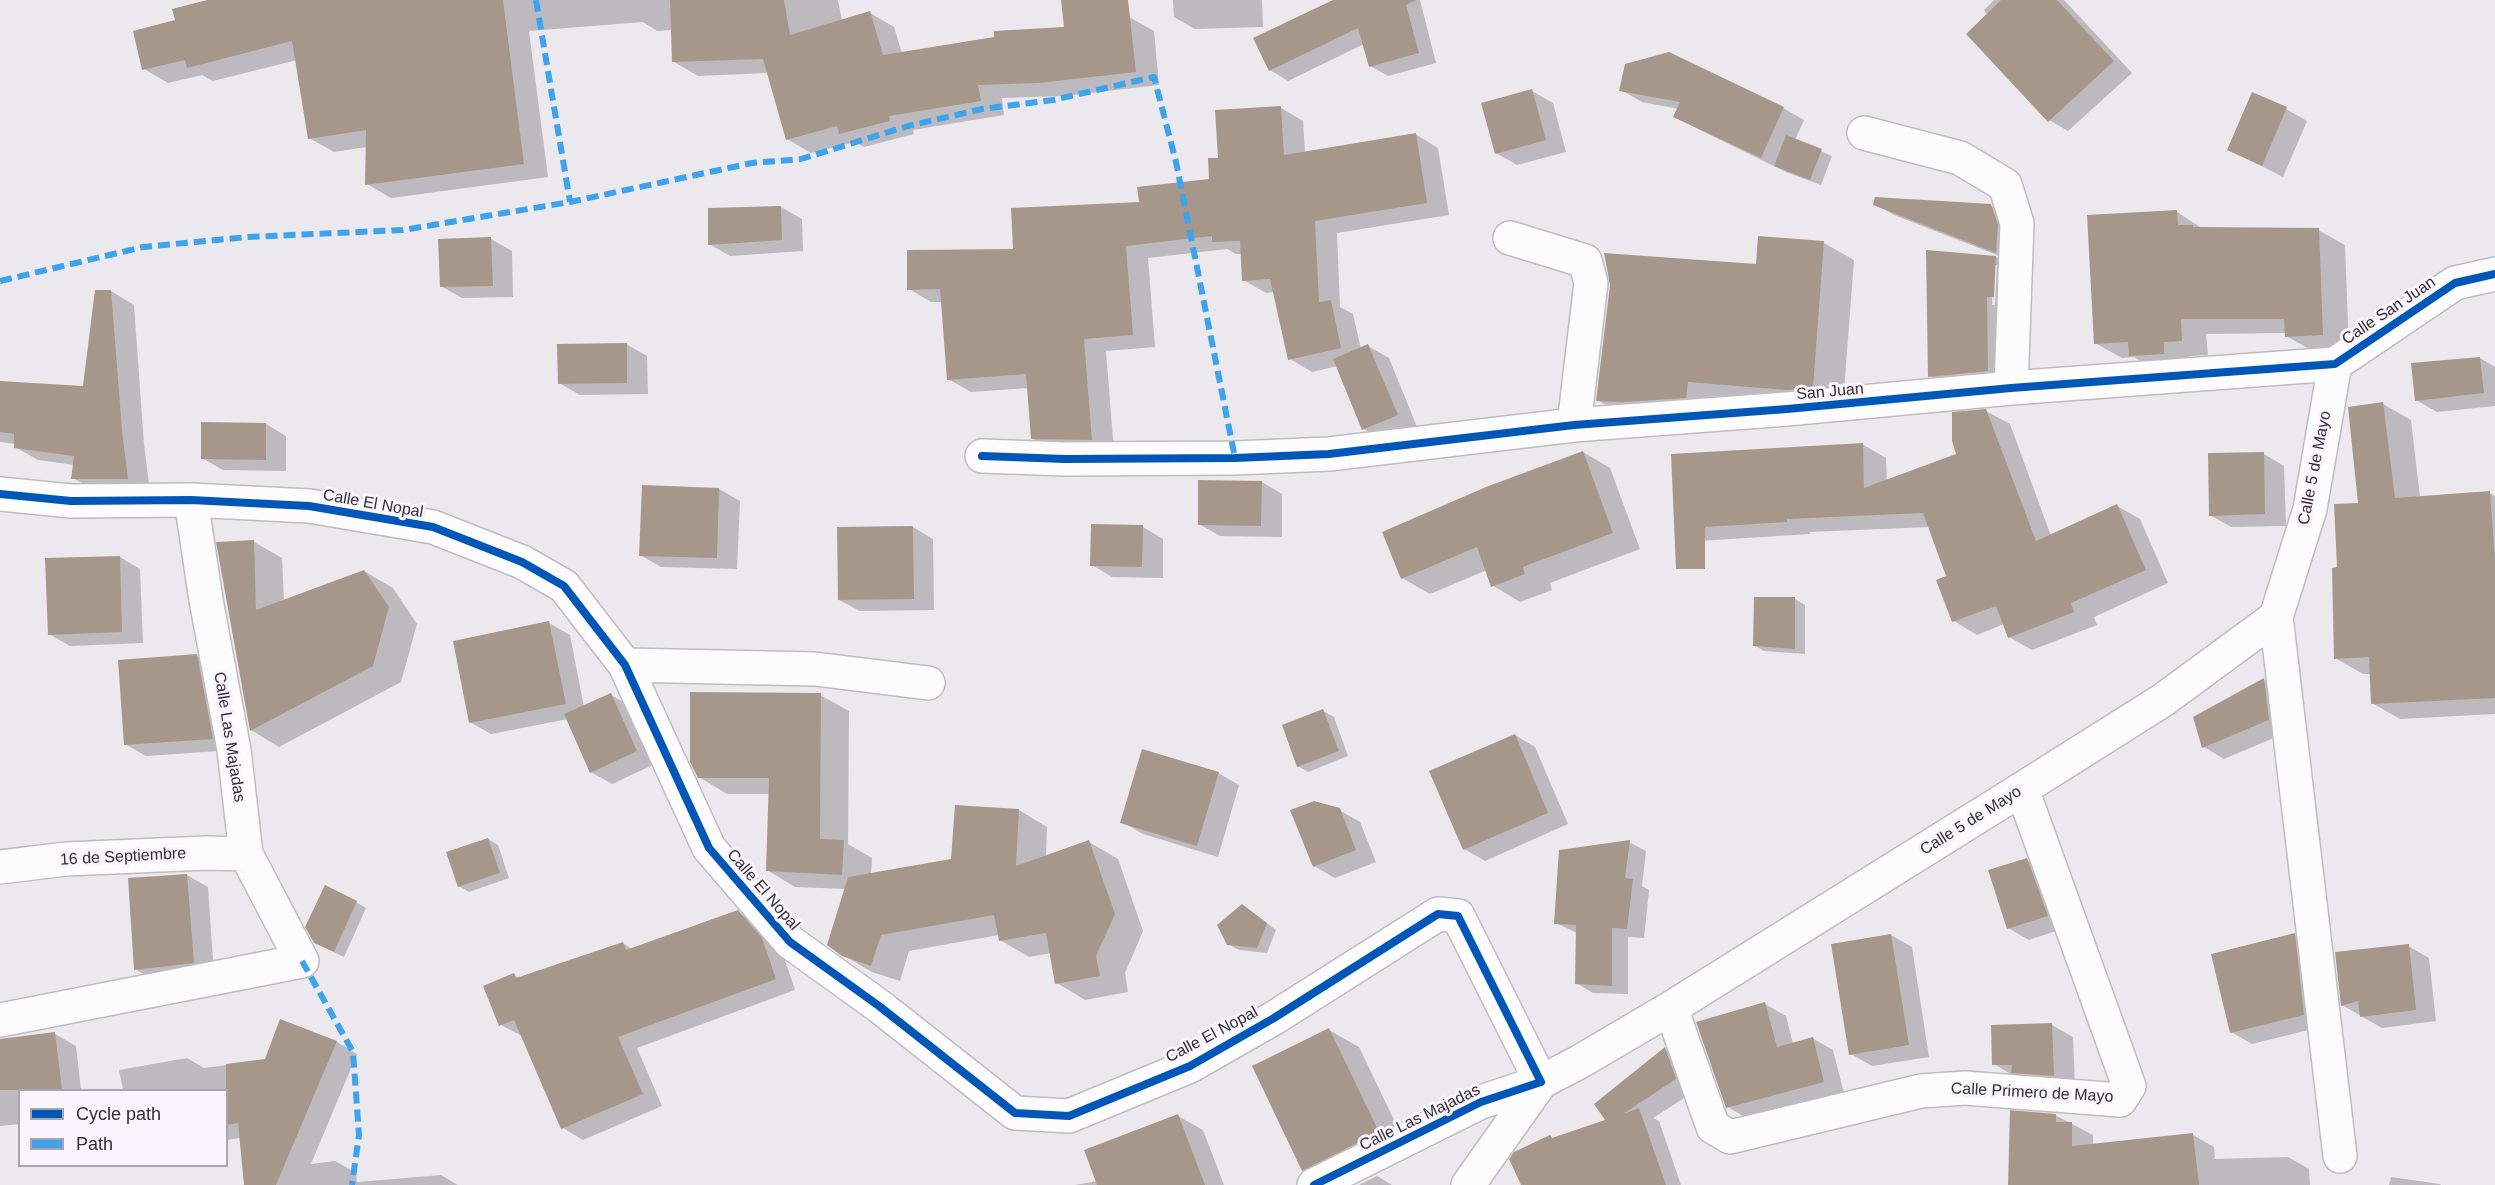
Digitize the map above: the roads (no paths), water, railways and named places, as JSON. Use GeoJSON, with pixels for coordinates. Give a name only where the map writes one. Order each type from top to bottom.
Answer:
{"type":"FeatureCollection","features":[{"type":"Feature","properties":{"kind":"street"},"geometry":{"type":"LineString","coordinates":[[1864,133],[1960,158],[2005,185],[2017,223],[2010,388]]}},
{"type":"Feature","properties":{"kind":"street"},"geometry":{"type":"LineString","coordinates":[[1510,238],[1585,261],[1592,283],[1574,425]]}},
{"type":"Feature","properties":{"kind":"street","name":"Calle San Juan"},"geometry":{"type":"LineString","coordinates":[[2335,364],[2455,283],[2495,274]]}},
{"type":"Feature","properties":{"kind":"street","name":"San Juan"},"geometry":{"type":"LineString","coordinates":[[982,456],[1099,459],[1235,458],[1329,454],[1574,425],[1787,409],[2010,388],[2335,364]]}},
{"type":"Feature","properties":{"kind":"street","name":"Calle 5 de Mayo"},"geometry":{"type":"LineString","coordinates":[[1468,1185],[1541,1082],[1671,1008],[2163,700],[2276,617],[2310,509],[2335,364]]}},
{"type":"Feature","properties":{"kind":"street","name":"Calle El Nopal"},"geometry":{"type":"LineString","coordinates":[[0,494],[71,501],[191,500],[309,506],[433,527],[522,562],[564,586],[625,665],[709,848],[716,857],[790,942],[879,1006],[1015,1113],[1069,1116],[1190,1066],[1274,1017],[1438,914],[1458,916],[1541,1082]]}},
{"type":"Feature","properties":{"kind":"street","name":"Calle Las Majadas"},"geometry":{"type":"LineString","coordinates":[[0,1020],[302,961],[246,854],[234,750],[206,600],[191,500]]}},
{"type":"Feature","properties":{"kind":"street"},"geometry":{"type":"LineString","coordinates":[[2276,617],[2340,1156]]}},
{"type":"Feature","properties":{"kind":"street"},"geometry":{"type":"LineString","coordinates":[[625,665],[816,669],[928,683]]}},
{"type":"Feature","properties":{"kind":"street","name":"Calle Primero de Mayo"},"geometry":{"type":"LineString","coordinates":[[1671,1008],[1713,1127],[1730,1137],[1921,1090],[1965,1088],[2120,1100],[2129,1086],[2022,789]]}},
{"type":"Feature","properties":{"kind":"street","name":"16 de Septiembre"},"geometry":{"type":"LineString","coordinates":[[0,867],[66,859],[207,853],[246,854]]}},
{"type":"Feature","properties":{"kind":"street","name":"Calle Las Majadas"},"geometry":{"type":"LineString","coordinates":[[1314,1185],[1421,1134],[1481,1102],[1541,1082]]}}]}
